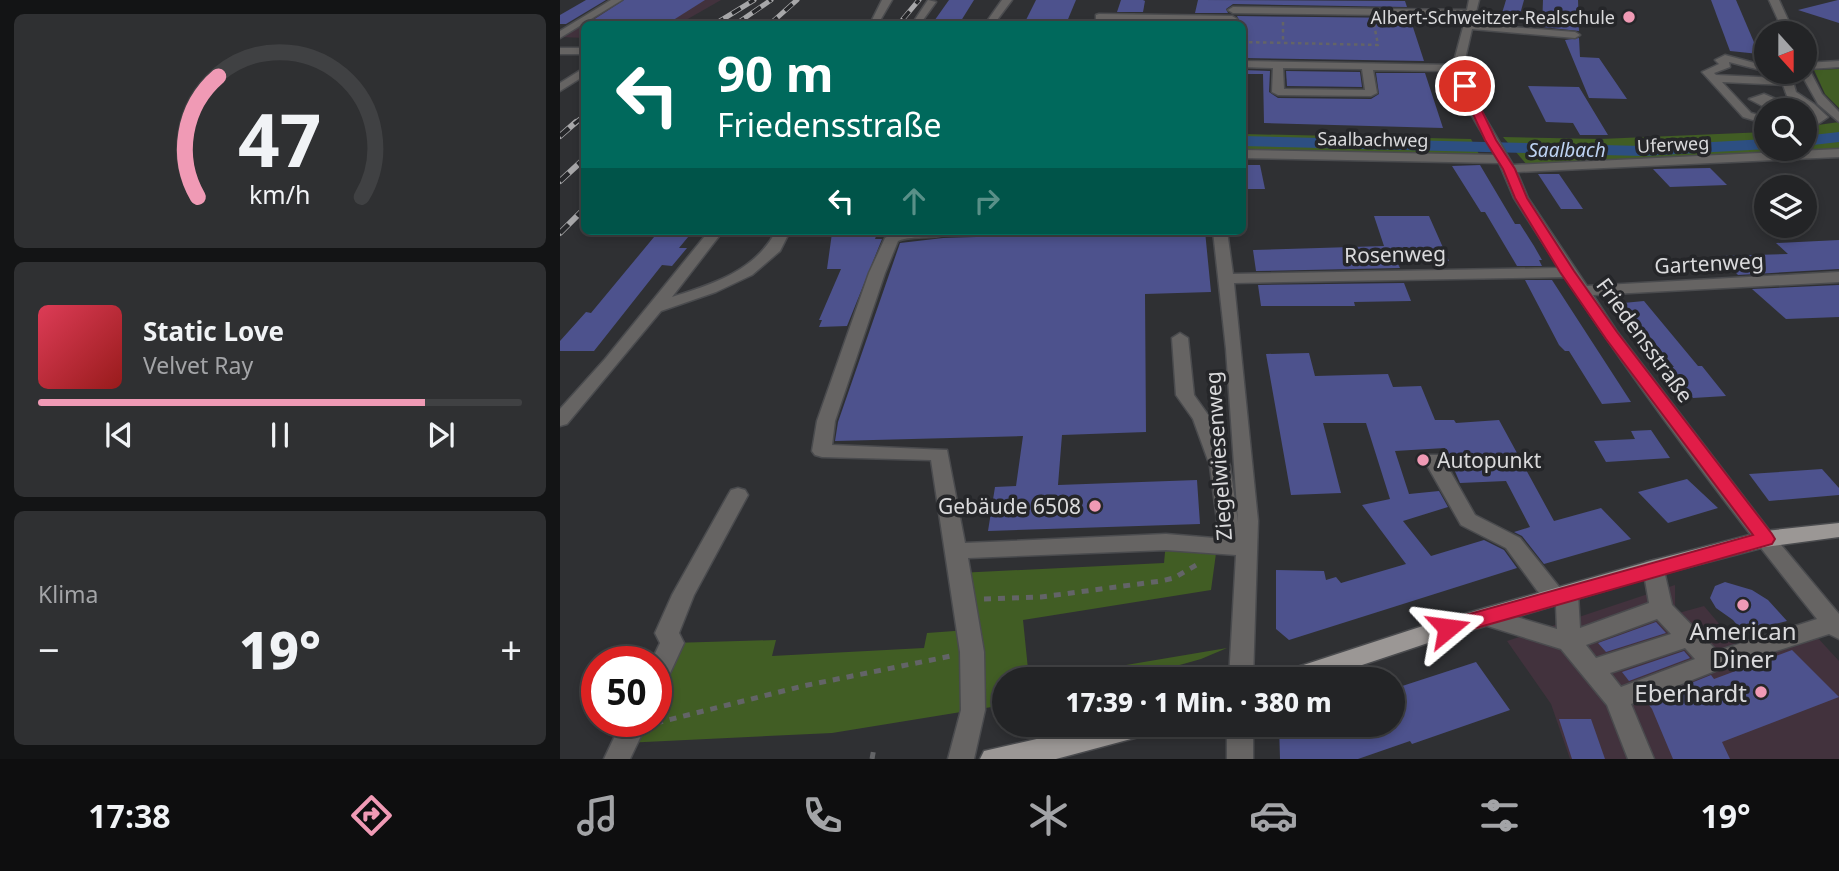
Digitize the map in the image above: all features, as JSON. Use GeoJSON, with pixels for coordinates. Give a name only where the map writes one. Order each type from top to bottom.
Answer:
{"type":"FeatureCollection","features":[{"type":"Feature","properties":{"kind":"main road"},"geometry":{"type":"LineString","coordinates":[[1329,667],[1654,568],[1765,539],[1839,530]]}},
{"type":"Feature","properties":{"kind":"main road"},"geometry":{"type":"LineString","coordinates":[[993,759],[1047,750],[1096,737]]}},
{"type":"Feature","properties":{"kind":"street"},"geometry":{"type":"LineString","coordinates":[[583,21],[617,0]]}},
{"type":"Feature","properties":{"kind":"street"},"geometry":{"type":"LineString","coordinates":[[876,21],[887,0]]}},
{"type":"Feature","properties":{"kind":"street"},"geometry":{"type":"LineString","coordinates":[[1246,64],[1458,68],[1474,0]]}},
{"type":"Feature","properties":{"kind":"street"},"geometry":{"type":"LineString","coordinates":[[1773,0],[1783,21]]}},
{"type":"Feature","properties":{"kind":"street"},"geometry":{"type":"LineString","coordinates":[[991,21],[1004,1]]}},
{"type":"Feature","properties":{"kind":"street"},"geometry":{"type":"LineString","coordinates":[[918,21],[931,2]]}},
{"type":"Feature","properties":{"kind":"street"},"geometry":{"type":"LineString","coordinates":[[1099,17],[1232,13],[1470,13]]}},
{"type":"Feature","properties":{"kind":"street"},"geometry":{"type":"LineString","coordinates":[[560,35],[581,22]]}},
{"type":"Feature","properties":{"kind":"street"},"geometry":{"type":"LineString","coordinates":[[1466,26],[1575,35]]}},
{"type":"Feature","properties":{"kind":"street"},"geometry":{"type":"LineString","coordinates":[[560,51],[580,51]]}},
{"type":"Feature","properties":{"kind":"street"},"geometry":{"type":"LineString","coordinates":[[560,62],[580,51]]}},
{"type":"Feature","properties":{"kind":"street"},"geometry":{"type":"LineString","coordinates":[[1726,65],[1720,59],[1733,59],[1754,65]]}},
{"type":"Feature","properties":{"kind":"street"},"geometry":{"type":"LineString","coordinates":[[1817,66],[1839,64]]}},
{"type":"Feature","properties":{"kind":"street"},"geometry":{"type":"LineString","coordinates":[[1278,65],[1278,92],[1371,93],[1367,67]]}},
{"type":"Feature","properties":{"kind":"street"},"geometry":{"type":"LineString","coordinates":[[1754,78],[1751,71],[1726,65],[1707,72],[1747,116],[1754,118]]}},
{"type":"Feature","properties":{"kind":"street","name":"Friedensstraße"},"geometry":{"type":"LineString","coordinates":[[1458,68],[1471,104],[1490,140],[1504,161],[1521,198],[1567,272],[1765,539],[1836,626]]}},
{"type":"Feature","properties":{"kind":"street"},"geometry":{"type":"LineString","coordinates":[[560,86],[581,71]]}},
{"type":"Feature","properties":{"kind":"street"},"geometry":{"type":"LineString","coordinates":[[1713,78],[1754,80]]}},
{"type":"Feature","properties":{"kind":"street"},"geometry":{"type":"LineString","coordinates":[[1772,84],[1789,88]]}},
{"type":"Feature","properties":{"kind":"street"},"geometry":{"type":"LineString","coordinates":[[1788,84],[1795,98]]}},
{"type":"Feature","properties":{"kind":"street"},"geometry":{"type":"LineString","coordinates":[[1809,84],[1820,101],[1839,118]]}},
{"type":"Feature","properties":{"kind":"street"},"geometry":{"type":"LineString","coordinates":[[1774,98],[1789,88]]}},
{"type":"Feature","properties":{"kind":"street"},"geometry":{"type":"LineString","coordinates":[[1727,93],[1754,99]]}},
{"type":"Feature","properties":{"kind":"street","name":"Uferweg"},"geometry":{"type":"LineString","coordinates":[[1504,161],[1839,153]]}},
{"type":"Feature","properties":{"kind":"street","name":"Saalbachweg"},"geometry":{"type":"LineString","coordinates":[[1246,154],[1504,161]]}},
{"type":"Feature","properties":{"kind":"street"},"geometry":{"type":"LineString","coordinates":[[560,420],[604,371],[713,235]]}},
{"type":"Feature","properties":{"kind":"street"},"geometry":{"type":"LineString","coordinates":[[656,307],[758,266],[782,235]]}},
{"type":"Feature","properties":{"kind":"street"},"geometry":{"type":"LineString","coordinates":[[900,235],[892,238],[877,272],[826,421],[822,452],[940,454],[972,652],[973,710],[961,759]]}},
{"type":"Feature","properties":{"kind":"street","name":"Ziegelwiesenweg"},"geometry":{"type":"LineString","coordinates":[[1220,235],[1236,362],[1248,521],[1242,667]]}},
{"type":"Feature","properties":{"kind":"street","name":"Rosenweg"},"geometry":{"type":"LineString","coordinates":[[1224,279],[1567,272]]}},
{"type":"Feature","properties":{"kind":"street","name":"Gartenweg"},"geometry":{"type":"LineString","coordinates":[[1581,291],[1839,277]]}},
{"type":"Feature","properties":{"kind":"street"},"geometry":{"type":"LineString","coordinates":[[1180,338],[1185,395],[1202,419],[1220,466],[1228,528],[1247,548]]}},
{"type":"Feature","properties":{"kind":"street"},"geometry":{"type":"LineString","coordinates":[[1434,460],[1468,520],[1513,543],[1561,596],[1569,642],[1617,699],[1641,759]]}},
{"type":"Feature","properties":{"kind":"street"},"geometry":{"type":"LineString","coordinates":[[671,646],[672,643],[667,633],[683,595],[738,495]]}},
{"type":"Feature","properties":{"kind":"street"},"geometry":{"type":"LineString","coordinates":[[955,551],[1166,542],[1247,548]]}},
{"type":"Feature","properties":{"kind":"street"},"geometry":{"type":"LineString","coordinates":[[1654,568],[1661,608],[1713,662]]}},
{"type":"Feature","properties":{"kind":"street"},"geometry":{"type":"LineString","coordinates":[[1486,617],[1569,642],[1661,608]]}},
{"type":"Feature","properties":{"kind":"street"},"geometry":{"type":"LineString","coordinates":[[1617,699],[1713,662],[1836,626]]}},
{"type":"Feature","properties":{"kind":"street"},"geometry":{"type":"LineString","coordinates":[[1592,669],[1689,637]]}},
{"type":"Feature","properties":{"kind":"street"},"geometry":{"type":"LineString","coordinates":[[617,759],[627,737]]}},
{"type":"Feature","properties":{"kind":"street"},"geometry":{"type":"LineString","coordinates":[[1240,737],[1240,759]]}},
{"type":"Feature","properties":{"kind":"path"},"geometry":{"type":"LineString","coordinates":[[1246,42],[1378,45],[1372,12]]}},
{"type":"Feature","properties":{"kind":"path"},"geometry":{"type":"LineString","coordinates":[[962,599],[1041,597],[1161,582],[1174,578],[1204,561]]}},
{"type":"Feature","properties":{"kind":"path"},"geometry":{"type":"LineString","coordinates":[[672,716],[972,652]]}},
{"type":"Feature","properties":{"kind":"path"},"geometry":{"type":"LineString","coordinates":[[872,759],[874,748]]}},
{"type":"Feature","properties":{"kind":"shaded area"},"geometry":{"type":"Polygon","coordinates":[[[625,0],[721,0],[684,21],[589,21],[625,0]]]}},
{"type":"Feature","properties":{"kind":"shaded area"},"geometry":{"type":"Polygon","coordinates":[[[581,25],[581,38],[561,37],[581,25]]]}},
{"type":"Feature","properties":{"kind":"shaded area"},"geometry":{"type":"Polygon","coordinates":[[[1675,585],[1675,614],[1704,606],[1738,646],[1805,624],[1839,661],[1839,759],[1570,759],[1551,704],[1507,641],[1675,585]]]}},
{"type":"Feature","properties":{"kind":"green space"},"geometry":{"type":"Polygon","coordinates":[[[1839,69],[1839,108],[1825,94],[1817,70],[1839,69]]]}},
{"type":"Feature","properties":{"kind":"green space"},"geometry":{"type":"Polygon","coordinates":[[[1839,122],[1839,150],[1817,151],[1817,125],[1839,122]]]}},
{"type":"Feature","properties":{"kind":"green space"},"geometry":{"type":"Polygon","coordinates":[[[1754,133],[1754,154],[1527,165],[1503,137],[1600,139],[1754,133]]]}},
{"type":"Feature","properties":{"kind":"green space"},"geometry":{"type":"Polygon","coordinates":[[[1246,134],[1471,139],[1480,156],[1246,151],[1246,134]]]}},
{"type":"Feature","properties":{"kind":"green space"},"geometry":{"type":"Polygon","coordinates":[[[1166,542],[1217,546],[1211,590],[1023,620],[1028,667],[992,667],[992,707],[832,733],[624,743],[627,737],[672,737],[672,643],[776,640],[772,656],[924,648],[927,633],[968,630],[958,573],[1164,563],[1166,542]]]}},
{"type":"Feature","properties":{"kind":"green space"},"geometry":{"type":"Polygon","coordinates":[[[1227,648],[1173,667],[1114,667],[1227,648]]]}},
{"type":"Feature","properties":{"kind":"building"},"geometry":{"type":"Polygon","coordinates":[[[586,0],[606,0],[566,24],[560,24],[560,15],[586,0]]]}},
{"type":"Feature","properties":{"kind":"building"},"geometry":{"type":"Polygon","coordinates":[[[624,0],[705,0],[672,21],[592,21],[624,0]]]}},
{"type":"Feature","properties":{"kind":"building"},"geometry":{"type":"Polygon","coordinates":[[[949,0],[974,0],[961,21],[934,21],[949,0]]]}},
{"type":"Feature","properties":{"kind":"building"},"geometry":{"type":"Polygon","coordinates":[[[1036,0],[1076,0],[1067,21],[1026,21],[1036,0]]]}},
{"type":"Feature","properties":{"kind":"building"},"geometry":{"type":"Polygon","coordinates":[[[1121,0],[1145,1],[1143,12],[1117,12],[1121,0]]]}},
{"type":"Feature","properties":{"kind":"building"},"geometry":{"type":"Polygon","coordinates":[[[1198,0],[1405,1],[1407,7],[1233,4],[1226,9],[1228,13],[1195,13],[1198,0]]]}},
{"type":"Feature","properties":{"kind":"building"},"geometry":{"type":"Polygon","coordinates":[[[1506,0],[1524,0],[1517,25],[1499,23],[1506,0]]]}},
{"type":"Feature","properties":{"kind":"building"},"geometry":{"type":"Polygon","coordinates":[[[1543,0],[1578,0],[1579,31],[1542,27],[1543,0]]]}},
{"type":"Feature","properties":{"kind":"building"},"geometry":{"type":"Polygon","coordinates":[[[1711,0],[1736,0],[1754,42],[1754,53],[1730,51],[1711,0]]]}},
{"type":"Feature","properties":{"kind":"building"},"geometry":{"type":"Polygon","coordinates":[[[1838,0],[1839,23],[1798,10],[1838,0]]]}},
{"type":"Feature","properties":{"kind":"building"},"geometry":{"type":"Polygon","coordinates":[[[1237,16],[1410,18],[1424,61],[1246,58],[1246,21],[1239,20],[1237,16]]]}},
{"type":"Feature","properties":{"kind":"building"},"geometry":{"type":"Polygon","coordinates":[[[1579,38],[1580,57],[1599,58],[1627,99],[1589,98],[1565,40],[1579,38]]]}},
{"type":"Feature","properties":{"kind":"building"},"geometry":{"type":"Polygon","coordinates":[[[1246,70],[1270,71],[1269,92],[1278,98],[1371,99],[1379,94],[1376,73],[1425,73],[1443,128],[1264,123],[1263,74],[1246,74],[1246,70]]]}},
{"type":"Feature","properties":{"kind":"building"},"geometry":{"type":"Polygon","coordinates":[[[1286,71],[1360,72],[1362,87],[1287,86],[1286,71]]]}},
{"type":"Feature","properties":{"kind":"building"},"geometry":{"type":"Polygon","coordinates":[[[1528,86],[1579,87],[1608,135],[1580,135],[1573,123],[1546,122],[1528,86]]]}},
{"type":"Feature","properties":{"kind":"building"},"geometry":{"type":"Polygon","coordinates":[[[1246,165],[1260,165],[1265,189],[1246,189],[1246,165]]]}},
{"type":"Feature","properties":{"kind":"building"},"geometry":{"type":"Polygon","coordinates":[[[1480,165],[1515,224],[1520,224],[1534,246],[1542,260],[1539,260],[1542,266],[1517,266],[1485,212],[1481,212],[1452,166],[1480,165]]]}},
{"type":"Feature","properties":{"kind":"building"},"geometry":{"type":"Polygon","coordinates":[[[1710,168],[1727,185],[1670,187],[1653,169],[1710,168]]]}},
{"type":"Feature","properties":{"kind":"building"},"geometry":{"type":"Polygon","coordinates":[[[1538,174],[1559,174],[1583,209],[1561,209],[1538,174]]]}},
{"type":"Feature","properties":{"kind":"building"},"geometry":{"type":"Polygon","coordinates":[[[1374,216],[1429,216],[1449,261],[1397,262],[1400,268],[1256,271],[1253,250],[1384,246],[1374,216]]]}},
{"type":"Feature","properties":{"kind":"building"},"geometry":{"type":"Polygon","coordinates":[[[656,235],[690,235],[679,248],[687,248],[672,266],[662,265],[594,351],[560,351],[560,341],[586,312],[591,313],[656,235]]]}},
{"type":"Feature","properties":{"kind":"building"},"geometry":{"type":"Polygon","coordinates":[[[832,235],[876,235],[875,239],[882,239],[847,326],[819,327],[822,320],[819,320],[841,269],[827,269],[832,235]]]}},
{"type":"Feature","properties":{"kind":"building"},"geometry":{"type":"Polygon","coordinates":[[[1205,235],[1211,292],[1145,294],[1146,432],[1062,435],[1058,485],[1197,480],[1200,524],[988,531],[995,487],[1016,486],[1023,436],[835,441],[838,422],[900,243],[943,238],[1205,235]]]}},
{"type":"Feature","properties":{"kind":"building"},"geometry":{"type":"Polygon","coordinates":[[[1839,240],[1839,269],[1738,275],[1720,256],[1788,254],[1776,243],[1839,240]]]}},
{"type":"Feature","properties":{"kind":"building"},"geometry":{"type":"Polygon","coordinates":[[[1525,280],[1552,280],[1631,402],[1602,404],[1569,351],[1559,345],[1525,280]]]}},
{"type":"Feature","properties":{"kind":"building"},"geometry":{"type":"Polygon","coordinates":[[[1404,283],[1411,301],[1354,302],[1355,306],[1261,306],[1258,285],[1404,283]]]}},
{"type":"Feature","properties":{"kind":"building"},"geometry":{"type":"Polygon","coordinates":[[[1839,285],[1839,317],[1786,319],[1752,289],[1839,285]]]}},
{"type":"Feature","properties":{"kind":"building"},"geometry":{"type":"Polygon","coordinates":[[[1644,301],[1726,396],[1693,398],[1671,367],[1674,367],[1623,303],[1644,301]]]}},
{"type":"Feature","properties":{"kind":"building"},"geometry":{"type":"Polygon","coordinates":[[[1309,353],[1315,376],[1388,374],[1393,387],[1421,386],[1435,420],[1454,420],[1456,423],[1499,420],[1554,521],[1601,508],[1631,539],[1544,564],[1522,536],[1514,532],[1530,527],[1506,481],[1460,483],[1445,448],[1395,451],[1409,494],[1439,491],[1448,507],[1403,521],[1431,556],[1484,540],[1504,550],[1517,568],[1289,640],[1276,629],[1276,570],[1324,571],[1326,580],[1336,577],[1341,583],[1406,564],[1362,505],[1390,499],[1366,423],[1323,423],[1341,493],[1291,495],[1266,354],[1309,353]]]}},
{"type":"Feature","properties":{"kind":"building"},"geometry":{"type":"Polygon","coordinates":[[[1651,430],[1670,458],[1606,462],[1594,441],[1635,439],[1631,431],[1651,430]]]}},
{"type":"Feature","properties":{"kind":"building"},"geometry":{"type":"Polygon","coordinates":[[[1822,469],[1839,488],[1839,495],[1769,501],[1749,474],[1822,469]]]}},
{"type":"Feature","properties":{"kind":"building"},"geometry":{"type":"Polygon","coordinates":[[[1687,479],[1718,508],[1668,523],[1638,492],[1687,479]]]}},
{"type":"Feature","properties":{"kind":"building","name":"American Diner"},"geometry":{"type":"Polygon","coordinates":[[[1725,582],[1752,590],[1768,600],[1787,621],[1743,632],[1733,620],[1716,608],[1710,598],[1715,586],[1725,582]]]}},
{"type":"Feature","properties":{"kind":"building"},"geometry":{"type":"Polygon","coordinates":[[[1656,622],[1666,633],[1606,652],[1598,643],[1656,622]]]}},
{"type":"Feature","properties":{"kind":"building","name":"Eberhardt"},"geometry":{"type":"Polygon","coordinates":[[[1792,650],[1839,697],[1722,742],[1730,759],[1673,759],[1646,701],[1711,675],[1714,679],[1792,650]]]}},
{"type":"Feature","properties":{"kind":"building"},"geometry":{"type":"Polygon","coordinates":[[[1684,651],[1690,658],[1629,681],[1622,672],[1684,651]]]}},
{"type":"Feature","properties":{"kind":"building"},"geometry":{"type":"Polygon","coordinates":[[[1476,662],[1510,710],[1412,744],[1410,741],[1358,759],[1280,759],[1279,737],[1405,737],[1405,685],[1476,662]]]}},
{"type":"Feature","properties":{"kind":"building"},"geometry":{"type":"Polygon","coordinates":[[[1559,719],[1591,719],[1605,759],[1572,759],[1559,719]]]}},
{"type":"Feature","properties":{"kind":"waterway","name":"Saalbach"},"geometry":{"type":"LineString","coordinates":[[1817,140],[1839,137]]}},
{"type":"Feature","properties":{"kind":"waterway","name":"Saalbach"},"geometry":{"type":"LineString","coordinates":[[1246,141],[1642,151],[1754,145]]}},
{"type":"Feature","properties":{"kind":"railway"},"geometry":{"type":"LineString","coordinates":[[720,21],[754,0]]}},
{"type":"Feature","properties":{"kind":"railway"},"geometry":{"type":"LineString","coordinates":[[740,21],[771,0]]}},
{"type":"Feature","properties":{"kind":"railway"},"geometry":{"type":"LineString","coordinates":[[773,21],[797,0]]}},
{"type":"Feature","properties":{"kind":"railway"},"geometry":{"type":"LineString","coordinates":[[903,19],[919,0]]}},
{"type":"Feature","properties":{"kind":"railway"},"geometry":{"type":"LineString","coordinates":[[574,124],[581,118]]}},
{"type":"Feature","properties":{"kind":"railway"},"geometry":{"type":"LineString","coordinates":[[560,136],[576,122]]}},
{"type":"Feature","properties":{"kind":"railway"},"geometry":{"type":"LineString","coordinates":[[560,181],[581,162]]}},
{"type":"Feature","properties":{"kind":"railway"},"geometry":{"type":"LineString","coordinates":[[560,233],[581,212]]}},
{"type":"Feature","properties":{"kind":"place","name":"Albert-Schweitzer-Realschule"},"geometry":{"type":"Point","coordinates":[1629,17]}},
{"type":"Feature","properties":{"kind":"place","name":"Autopunkt"},"geometry":{"type":"Point","coordinates":[1423,460]}},
{"type":"Feature","properties":{"kind":"place","name":"Gebäude 6508"},"geometry":{"type":"Point","coordinates":[1095,506]}},
{"type":"Feature","properties":{"kind":"place","name":"American Diner"},"geometry":{"type":"Point","coordinates":[1743,605]}},
{"type":"Feature","properties":{"kind":"place","name":"Eberhardt"},"geometry":{"type":"Point","coordinates":[1761,692]}},
{"type":"Feature","properties":{"kind":"route"},"geometry":{"type":"LineString","coordinates":[[1448,628],[1765,539],[1567,272],[1521,198],[1509,169],[1471,104],[1465,86]]}}]}
